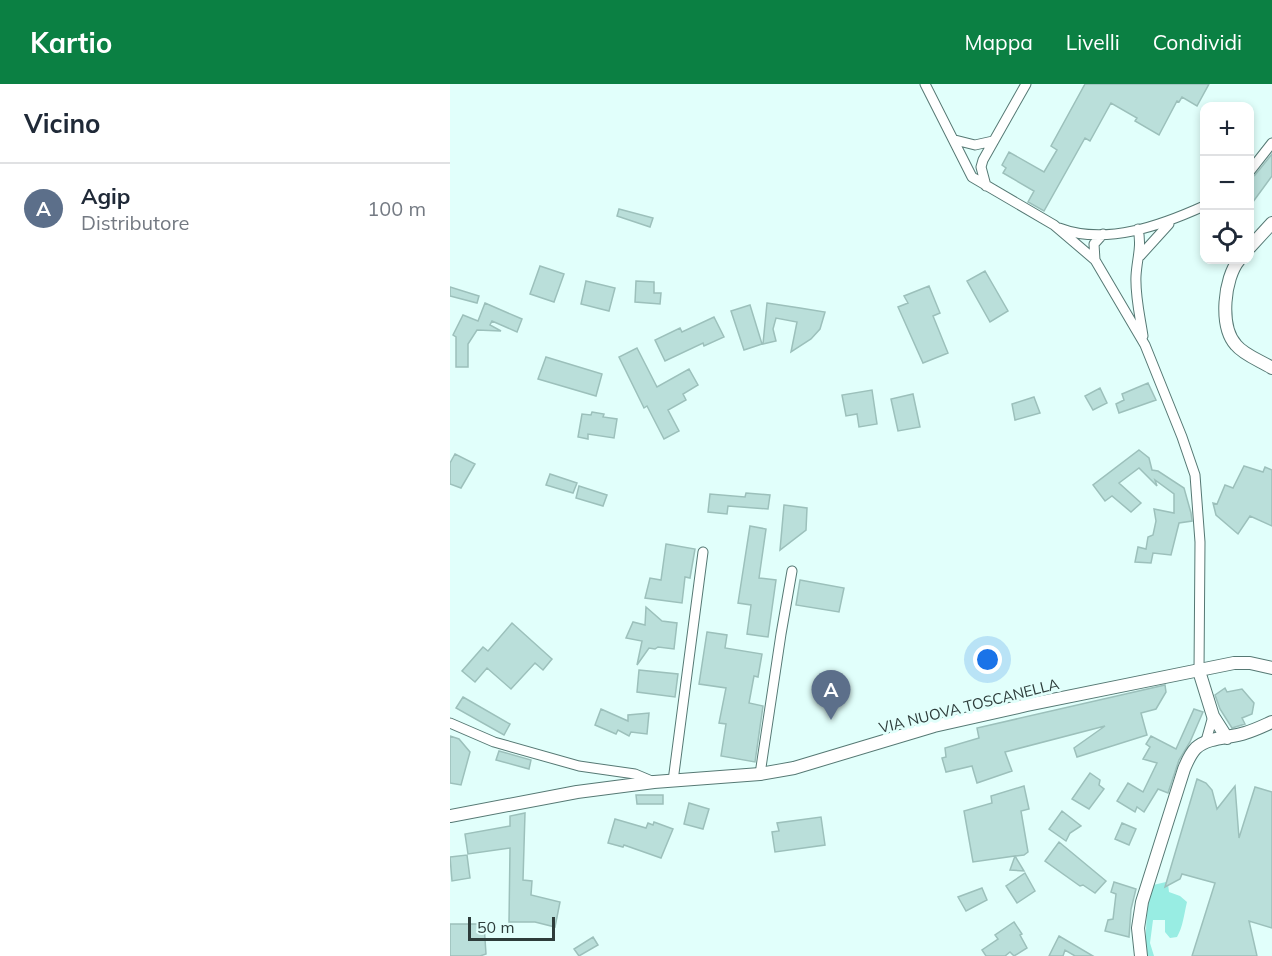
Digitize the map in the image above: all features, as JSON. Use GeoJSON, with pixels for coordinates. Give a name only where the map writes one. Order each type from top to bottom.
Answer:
{"type":"FeatureCollection","features":[{"type":"Feature","properties":{"kind":"main road"},"geometry":{"type":"LineString","coordinates":[[1254,243],[1272,223]]}},
{"type":"Feature","properties":{"kind":"main road"},"geometry":{"type":"LineString","coordinates":[[1236,264],[1226,302],[1225,319],[1229,333],[1236,346],[1272,368]]}},
{"type":"Feature","properties":{"kind":"main road","name":"VIA NUOVA TOSCANELLA"},"geometry":{"type":"LineString","coordinates":[[450,816],[577,792],[654,782],[760,774],[794,768],[934,726],[1028,705],[1234,663],[1250,663],[1272,668]]}},
{"type":"Feature","properties":{"kind":"main road"},"geometry":{"type":"LineString","coordinates":[[1199,670],[1213,716],[1227,738]]}},
{"type":"Feature","properties":{"kind":"main road"},"geometry":{"type":"LineString","coordinates":[[1141,956],[1138,927],[1142,902],[1184,769],[1196,748],[1206,741],[1227,738],[1272,722]]}},
{"type":"Feature","properties":{"kind":"street"},"geometry":{"type":"LineString","coordinates":[[925,84],[972,177],[1054,225],[1066,230],[1103,234],[1121,233],[1160,225],[1200,208]]}},
{"type":"Feature","properties":{"kind":"street"},"geometry":{"type":"LineString","coordinates":[[986,186],[981,167],[983,160],[1026,84]]}},
{"type":"Feature","properties":{"kind":"street"},"geometry":{"type":"LineString","coordinates":[[955,140],[975,145],[993,141]]}},
{"type":"Feature","properties":{"kind":"street"},"geometry":{"type":"LineString","coordinates":[[1254,166],[1272,143]]}},
{"type":"Feature","properties":{"kind":"street"},"geometry":{"type":"LineString","coordinates":[[1139,257],[1173,220]]}},
{"type":"Feature","properties":{"kind":"street"},"geometry":{"type":"LineString","coordinates":[[1054,225],[1095,260],[1121,301],[1145,345],[1195,474],[1200,542],[1199,670]]}},
{"type":"Feature","properties":{"kind":"street"},"geometry":{"type":"LineString","coordinates":[[1138,229],[1141,243],[1136,272],[1136,298],[1145,345]]}},
{"type":"Feature","properties":{"kind":"street"},"geometry":{"type":"LineString","coordinates":[[1095,260],[1094,244],[1103,234]]}},
{"type":"Feature","properties":{"kind":"street"},"geometry":{"type":"LineString","coordinates":[[1121,301],[1128,303],[1136,298]]}},
{"type":"Feature","properties":{"kind":"street"},"geometry":{"type":"LineString","coordinates":[[673,781],[703,552]]}},
{"type":"Feature","properties":{"kind":"street"},"geometry":{"type":"LineString","coordinates":[[760,774],[792,571]]}},
{"type":"Feature","properties":{"kind":"street"},"geometry":{"type":"LineString","coordinates":[[1206,741],[1213,716]]}},
{"type":"Feature","properties":{"kind":"street"},"geometry":{"type":"LineString","coordinates":[[450,723],[494,742],[579,766],[635,774],[654,782]]}},
{"type":"Feature","properties":{"kind":"shaded area"},"geometry":{"type":"Polygon","coordinates":[[[1166,882],[1169,892],[1180,896],[1187,902],[1182,925],[1177,937],[1170,938],[1165,932],[1165,920],[1153,920],[1150,943],[1154,956],[1146,956],[1146,920],[1150,894],[1153,885],[1166,882]]]}},
{"type":"Feature","properties":{"kind":"building"},"geometry":{"type":"Polygon","coordinates":[[[1085,84],[1209,84],[1197,106],[1182,97],[1179,102],[1177,101],[1159,135],[1135,121],[1137,118],[1111,103],[1090,141],[1085,138],[1044,211],[1028,202],[1034,191],[1003,173],[1006,168],[1002,165],[1009,152],[1044,172],[1057,150],[1051,146],[1085,84]]]}},
{"type":"Feature","properties":{"kind":"building"},"geometry":{"type":"Polygon","coordinates":[[[1272,154],[1272,176],[1254,201],[1255,175],[1272,154]]]}},
{"type":"Feature","properties":{"kind":"building"},"geometry":{"type":"Polygon","coordinates":[[[619,209],[653,218],[650,227],[617,216],[619,209]]]}},
{"type":"Feature","properties":{"kind":"building"},"geometry":{"type":"Polygon","coordinates":[[[540,266],[564,274],[554,302],[530,294],[540,266]]]}},
{"type":"Feature","properties":{"kind":"building"},"geometry":{"type":"Polygon","coordinates":[[[985,271],[1008,311],[990,322],[967,281],[985,271]]]}},
{"type":"Feature","properties":{"kind":"building"},"geometry":{"type":"Polygon","coordinates":[[[586,281],[615,288],[609,311],[581,304],[586,281]]]}},
{"type":"Feature","properties":{"kind":"building"},"geometry":{"type":"Polygon","coordinates":[[[636,281],[654,282],[654,293],[661,293],[660,304],[635,302],[636,281]]]}},
{"type":"Feature","properties":{"kind":"building"},"geometry":{"type":"Polygon","coordinates":[[[929,286],[940,313],[933,316],[948,353],[923,363],[898,307],[908,303],[904,296],[929,286]]]}},
{"type":"Feature","properties":{"kind":"building"},"geometry":{"type":"Polygon","coordinates":[[[450,287],[479,296],[477,303],[450,296],[450,287]]]}},
{"type":"Feature","properties":{"kind":"building"},"geometry":{"type":"Polygon","coordinates":[[[485,303],[522,319],[517,332],[492,321],[490,325],[501,331],[477,330],[468,344],[468,367],[456,367],[456,337],[453,335],[463,315],[478,321],[485,303]]]}},
{"type":"Feature","properties":{"kind":"building"},"geometry":{"type":"Polygon","coordinates":[[[767,303],[825,312],[820,329],[811,339],[791,352],[797,322],[776,318],[773,329],[776,341],[763,344],[767,303]]]}},
{"type":"Feature","properties":{"kind":"building"},"geometry":{"type":"Polygon","coordinates":[[[750,305],[762,344],[744,350],[731,311],[750,305]]]}},
{"type":"Feature","properties":{"kind":"building"},"geometry":{"type":"Polygon","coordinates":[[[714,317],[724,337],[704,346],[703,343],[665,361],[655,340],[680,328],[682,332],[714,317]]]}},
{"type":"Feature","properties":{"kind":"building"},"geometry":{"type":"Polygon","coordinates":[[[637,348],[657,387],[689,369],[698,385],[683,394],[686,400],[668,410],[679,431],[664,439],[647,406],[644,408],[619,357],[637,348]]]}},
{"type":"Feature","properties":{"kind":"building"},"geometry":{"type":"Polygon","coordinates":[[[546,357],[602,374],[596,396],[538,379],[546,357]]]}},
{"type":"Feature","properties":{"kind":"building"},"geometry":{"type":"Polygon","coordinates":[[[1148,383],[1156,400],[1119,413],[1116,404],[1124,400],[1122,394],[1148,383]]]}},
{"type":"Feature","properties":{"kind":"building"},"geometry":{"type":"Polygon","coordinates":[[[1100,388],[1107,403],[1093,410],[1085,396],[1100,388]]]}},
{"type":"Feature","properties":{"kind":"building"},"geometry":{"type":"Polygon","coordinates":[[[872,390],[877,424],[859,427],[857,414],[846,416],[842,395],[872,390]]]}},
{"type":"Feature","properties":{"kind":"building"},"geometry":{"type":"Polygon","coordinates":[[[913,394],[920,427],[898,431],[891,399],[913,394]]]}},
{"type":"Feature","properties":{"kind":"building"},"geometry":{"type":"Polygon","coordinates":[[[1034,397],[1040,413],[1015,420],[1012,404],[1034,397]]]}},
{"type":"Feature","properties":{"kind":"building"},"geometry":{"type":"Polygon","coordinates":[[[592,412],[604,414],[603,417],[617,419],[614,438],[588,434],[588,439],[578,437],[582,414],[591,415],[592,412]]]}},
{"type":"Feature","properties":{"kind":"building"},"geometry":{"type":"Polygon","coordinates":[[[1139,450],[1149,458],[1152,470],[1158,471],[1184,488],[1192,521],[1179,523],[1171,555],[1153,553],[1151,563],[1135,562],[1138,547],[1146,549],[1148,537],[1153,535],[1156,521],[1154,509],[1174,513],[1174,494],[1155,480],[1157,486],[1139,468],[1119,483],[1141,503],[1131,512],[1112,496],[1105,501],[1093,485],[1139,450]]]}},
{"type":"Feature","properties":{"kind":"building"},"geometry":{"type":"Polygon","coordinates":[[[455,454],[475,464],[461,488],[450,484],[450,463],[455,454]]]}},
{"type":"Feature","properties":{"kind":"building"},"geometry":{"type":"Polygon","coordinates":[[[1244,466],[1263,472],[1265,467],[1272,470],[1272,526],[1250,516],[1238,534],[1216,515],[1213,503],[1217,504],[1225,485],[1233,488],[1244,466]]]}},
{"type":"Feature","properties":{"kind":"building"},"geometry":{"type":"Polygon","coordinates":[[[550,474],[577,483],[573,493],[546,485],[550,474]]]}},
{"type":"Feature","properties":{"kind":"building"},"geometry":{"type":"Polygon","coordinates":[[[579,486],[607,495],[603,506],[576,498],[579,486]]]}},
{"type":"Feature","properties":{"kind":"building"},"geometry":{"type":"Polygon","coordinates":[[[746,493],[770,495],[768,509],[728,506],[727,514],[708,512],[710,494],[745,497],[746,493]]]}},
{"type":"Feature","properties":{"kind":"building"},"geometry":{"type":"Polygon","coordinates":[[[784,505],[807,508],[806,530],[780,550],[784,505]]]}},
{"type":"Feature","properties":{"kind":"building"},"geometry":{"type":"Polygon","coordinates":[[[750,526],[766,529],[759,578],[776,580],[768,637],[747,634],[751,605],[738,603],[750,526]]]}},
{"type":"Feature","properties":{"kind":"building"},"geometry":{"type":"Polygon","coordinates":[[[666,544],[695,549],[690,578],[685,577],[682,603],[645,598],[650,578],[661,580],[666,544]]]}},
{"type":"Feature","properties":{"kind":"building"},"geometry":{"type":"Polygon","coordinates":[[[800,580],[844,588],[839,612],[796,605],[800,580]]]}},
{"type":"Feature","properties":{"kind":"building"},"geometry":{"type":"Polygon","coordinates":[[[646,607],[662,621],[677,623],[674,649],[649,648],[637,665],[642,641],[626,638],[633,622],[645,625],[646,607]]]}},
{"type":"Feature","properties":{"kind":"building"},"geometry":{"type":"Polygon","coordinates":[[[512,623],[552,659],[543,670],[535,663],[511,689],[487,668],[475,682],[462,671],[483,647],[488,651],[512,623]]]}},
{"type":"Feature","properties":{"kind":"building"},"geometry":{"type":"Polygon","coordinates":[[[707,632],[727,635],[725,648],[762,654],[758,677],[754,676],[749,703],[763,706],[755,762],[721,756],[726,724],[719,723],[726,688],[699,684],[707,632]]]}},
{"type":"Feature","properties":{"kind":"building"},"geometry":{"type":"Polygon","coordinates":[[[639,670],[678,674],[675,697],[637,692],[639,670]]]}},
{"type":"Feature","properties":{"kind":"building"},"geometry":{"type":"Polygon","coordinates":[[[1165,685],[1166,692],[1156,709],[1141,713],[1147,735],[1077,757],[1074,748],[1105,726],[1005,752],[1012,771],[977,783],[972,766],[946,772],[942,758],[946,757],[945,748],[979,738],[977,728],[1165,685]]]}},
{"type":"Feature","properties":{"kind":"building"},"geometry":{"type":"Polygon","coordinates":[[[1225,688],[1227,692],[1242,689],[1254,703],[1252,714],[1242,718],[1245,724],[1232,728],[1220,709],[1215,695],[1225,688]]]}},
{"type":"Feature","properties":{"kind":"building"},"geometry":{"type":"Polygon","coordinates":[[[463,697],[510,724],[504,735],[456,708],[463,697]]]}},
{"type":"Feature","properties":{"kind":"building"},"geometry":{"type":"Polygon","coordinates":[[[601,709],[628,721],[628,715],[649,713],[647,734],[631,732],[629,736],[618,730],[616,734],[595,725],[601,709]]]}},
{"type":"Feature","properties":{"kind":"building"},"geometry":{"type":"Polygon","coordinates":[[[1194,709],[1203,712],[1179,760],[1168,793],[1158,789],[1144,812],[1137,807],[1135,812],[1117,801],[1128,783],[1143,792],[1157,763],[1143,759],[1150,747],[1146,744],[1151,736],[1176,749],[1194,709]]]}},
{"type":"Feature","properties":{"kind":"building"},"geometry":{"type":"Polygon","coordinates":[[[450,736],[459,739],[470,752],[461,785],[450,783],[450,736]]]}},
{"type":"Feature","properties":{"kind":"building"},"geometry":{"type":"Polygon","coordinates":[[[499,751],[531,760],[529,769],[496,760],[499,751]]]}},
{"type":"Feature","properties":{"kind":"building"},"geometry":{"type":"Polygon","coordinates":[[[1090,773],[1100,780],[1099,785],[1104,789],[1089,809],[1072,799],[1090,773]]]}},
{"type":"Feature","properties":{"kind":"building"},"geometry":{"type":"Polygon","coordinates":[[[1197,779],[1206,783],[1212,790],[1217,809],[1235,786],[1239,838],[1255,787],[1272,792],[1272,928],[1249,921],[1257,956],[1192,956],[1215,883],[1182,874],[1180,879],[1165,887],[1197,779]]]}},
{"type":"Feature","properties":{"kind":"building"},"geometry":{"type":"Polygon","coordinates":[[[1024,786],[1029,809],[1021,811],[1028,852],[1024,855],[973,862],[964,811],[992,803],[991,796],[1024,786]]]}},
{"type":"Feature","properties":{"kind":"building"},"geometry":{"type":"Polygon","coordinates":[[[636,795],[663,795],[663,804],[637,804],[636,795]]]}},
{"type":"Feature","properties":{"kind":"building"},"geometry":{"type":"Polygon","coordinates":[[[689,803],[709,809],[703,829],[684,824],[689,803]]]}},
{"type":"Feature","properties":{"kind":"building"},"geometry":{"type":"Polygon","coordinates":[[[1062,811],[1081,826],[1070,833],[1066,841],[1049,829],[1062,811]]]}},
{"type":"Feature","properties":{"kind":"building"},"geometry":{"type":"Polygon","coordinates":[[[525,813],[523,880],[532,881],[531,895],[560,902],[555,927],[535,922],[509,922],[510,848],[468,854],[465,834],[510,826],[510,816],[525,813]]]}},
{"type":"Feature","properties":{"kind":"building"},"geometry":{"type":"Polygon","coordinates":[[[821,817],[825,845],[775,852],[772,832],[779,831],[777,823],[821,817]]]}},
{"type":"Feature","properties":{"kind":"building"},"geometry":{"type":"Polygon","coordinates":[[[615,819],[646,828],[648,823],[653,825],[654,822],[673,829],[661,858],[624,845],[623,847],[608,843],[615,819]]]}},
{"type":"Feature","properties":{"kind":"building"},"geometry":{"type":"Polygon","coordinates":[[[1122,823],[1136,829],[1129,845],[1115,839],[1122,823]]]}},
{"type":"Feature","properties":{"kind":"building"},"geometry":{"type":"Polygon","coordinates":[[[1059,842],[1106,881],[1095,893],[1083,885],[1080,886],[1045,861],[1059,842]]]}},
{"type":"Feature","properties":{"kind":"building"},"geometry":{"type":"Polygon","coordinates":[[[467,855],[470,878],[452,881],[450,857],[467,855]]]}},
{"type":"Feature","properties":{"kind":"building"},"geometry":{"type":"Polygon","coordinates":[[[1015,856],[1024,871],[1010,870],[1015,856]]]}},
{"type":"Feature","properties":{"kind":"building"},"geometry":{"type":"Polygon","coordinates":[[[1025,873],[1035,891],[1017,903],[1006,886],[1025,873]]]}},
{"type":"Feature","properties":{"kind":"building"},"geometry":{"type":"Polygon","coordinates":[[[1114,882],[1136,889],[1131,909],[1129,937],[1105,931],[1108,920],[1113,919],[1116,894],[1111,892],[1114,882]]]}},
{"type":"Feature","properties":{"kind":"building"},"geometry":{"type":"Polygon","coordinates":[[[982,888],[987,900],[966,911],[958,897],[982,888]]]}},
{"type":"Feature","properties":{"kind":"building"},"geometry":{"type":"Polygon","coordinates":[[[1014,922],[1027,948],[1014,956],[1010,952],[1005,956],[986,956],[982,950],[998,939],[995,935],[1014,922]]]}},
{"type":"Feature","properties":{"kind":"building"},"geometry":{"type":"Polygon","coordinates":[[[450,924],[484,924],[486,954],[450,956],[450,924]]]}},
{"type":"Feature","properties":{"kind":"building"},"geometry":{"type":"Polygon","coordinates":[[[1059,936],[1093,956],[1075,956],[1065,950],[1063,956],[1049,956],[1059,936]]]}},
{"type":"Feature","properties":{"kind":"building"},"geometry":{"type":"Polygon","coordinates":[[[593,937],[598,945],[579,956],[574,949],[593,937]]]}},
{"type":"Feature","properties":{"kind":"place","name":"Agip"},"geometry":{"type":"Point","coordinates":[831,720]}}]}
